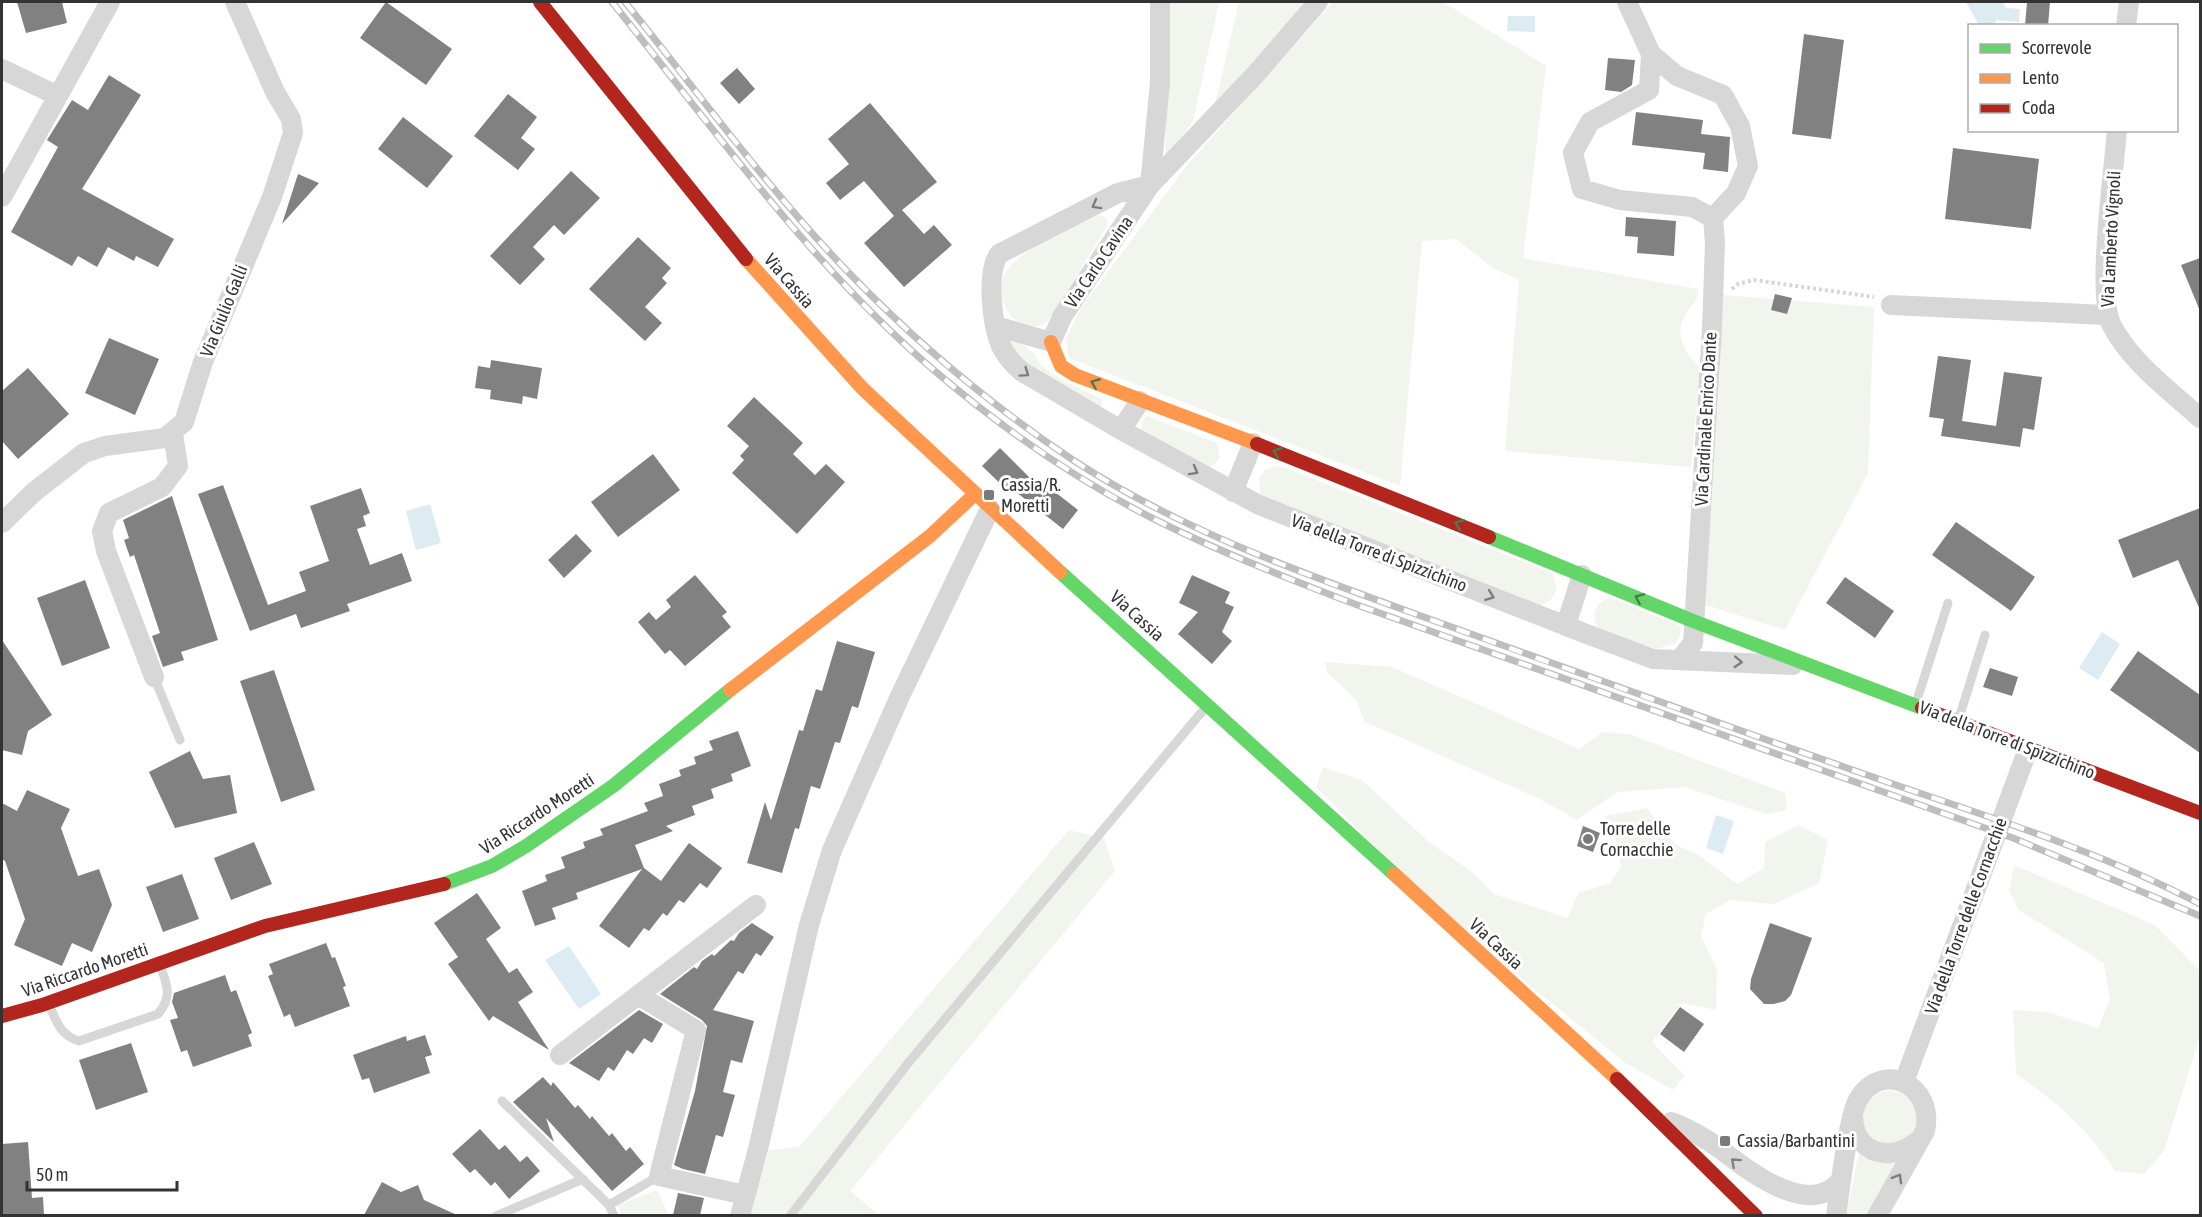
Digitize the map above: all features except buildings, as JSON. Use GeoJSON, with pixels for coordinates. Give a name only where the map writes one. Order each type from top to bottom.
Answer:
{"type":"FeatureCollection","features":[{"type":"Feature","properties":{"kind":"street"},"geometry":{"type":"LineString","coordinates":[[2,197],[56,95],[110,2]]}},
{"type":"Feature","properties":{"kind":"street","name":"Via Giulio Galli"},"geometry":{"type":"LineString","coordinates":[[173,434],[184,422],[203,362],[272,197],[293,133],[291,119],[275,92],[235,2]]}},
{"type":"Feature","properties":{"kind":"street","name":"Via Cassia"},"geometry":{"type":"LineString","coordinates":[[540,2],[760,276],[862,388],[990,509],[1208,704],[1659,1119],[1756,1215]]}},
{"type":"Feature","properties":{"kind":"street"},"geometry":{"type":"LineString","coordinates":[[1150,184],[1160,82],[1161,2]]}},
{"type":"Feature","properties":{"kind":"street","name":"Via Carlo Cavina"},"geometry":{"type":"LineString","coordinates":[[1052,342],[1062,317],[1150,184],[1255,75],[1318,2]]}},
{"type":"Feature","properties":{"kind":"street"},"geometry":{"type":"LineString","coordinates":[[1627,2],[1651,54],[1677,76],[1723,95],[1740,126],[1748,166],[1736,193],[1713,218],[1692,207],[1620,200],[1582,189],[1573,153],[1590,122],[1649,90],[1651,54]]}},
{"type":"Feature","properties":{"kind":"street"},"geometry":{"type":"LineString","coordinates":[[2126,24],[2129,2]]}},
{"type":"Feature","properties":{"kind":"street"},"geometry":{"type":"LineString","coordinates":[[2,69],[56,95]]}},
{"type":"Feature","properties":{"kind":"street","name":"Via Lamberto Vignoli"},"geometry":{"type":"LineString","coordinates":[[2117,132],[2105,278],[2106,315],[2129,350],[2200,418]]}},
{"type":"Feature","properties":{"kind":"street","name":"Via della Torre di Spizzichino"},"geometry":{"type":"LineString","coordinates":[[1150,184],[1118,193],[999,254],[992,263],[996,326],[1005,353],[1021,371],[1233,492],[1289,518],[1653,659],[1815,666]]}},
{"type":"Feature","properties":{"kind":"street","name":"Via Cardinale Enrico Dante"},"geometry":{"type":"LineString","coordinates":[[1680,659],[1693,643],[1712,329],[1715,243],[1713,218]]}},
{"type":"Feature","properties":{"kind":"street"},"geometry":{"type":"LineString","coordinates":[[1891,305],[2106,315]]}},
{"type":"Feature","properties":{"kind":"street"},"geometry":{"type":"LineString","coordinates":[[996,326],[1052,342]]}},
{"type":"Feature","properties":{"kind":"street","name":"Via della Torre di Spizzichino"},"geometry":{"type":"LineString","coordinates":[[1052,342],[1061,366],[1075,375],[1253,443],[1582,574],[1693,621],[2200,813]]}},
{"type":"Feature","properties":{"kind":"street"},"geometry":{"type":"LineString","coordinates":[[1121,430],[1140,401]]}},
{"type":"Feature","properties":{"kind":"street"},"geometry":{"type":"LineString","coordinates":[[2,523],[34,492],[84,453],[105,446],[155,441],[173,434],[178,466],[162,487],[109,513],[102,531],[106,551],[154,677]]}},
{"type":"Feature","properties":{"kind":"street"},"geometry":{"type":"LineString","coordinates":[[1233,492],[1253,443]]}},
{"type":"Feature","properties":{"kind":"street","name":"Via Riccardo Moretti"},"geometry":{"type":"LineString","coordinates":[[2,1016],[48,1003],[264,926],[454,882],[506,859],[613,786],[763,663],[861,591],[930,536],[975,494]]}},
{"type":"Feature","properties":{"kind":"street"},"geometry":{"type":"LineString","coordinates":[[740,1215],[809,925],[832,850],[900,696],[990,509]]}},
{"type":"Feature","properties":{"kind":"street"},"geometry":{"type":"LineString","coordinates":[[1566,625],[1582,574]]}},
{"type":"Feature","properties":{"kind":"street","name":"Via della Torre delle Cornacchie"},"geometry":{"type":"LineString","coordinates":[[1904,1082],[2028,749]]}},
{"type":"Feature","properties":{"kind":"street"},"geometry":{"type":"LineString","coordinates":[[560,1055],[756,905]]}},
{"type":"Feature","properties":{"kind":"street"},"geometry":{"type":"LineString","coordinates":[[638,995],[696,1030],[659,1176],[746,1195]]}},
{"type":"Feature","properties":{"kind":"street"},"geometry":{"type":"LineString","coordinates":[[1836,1215],[1853,1112],[1857,1101],[1871,1085],[1893,1080],[1904,1082],[1914,1088],[1926,1108],[1925,1131],[1876,1215]]}},
{"type":"Feature","properties":{"kind":"street"},"geometry":{"type":"LineString","coordinates":[[1853,1112],[1858,1135],[1875,1151],[1898,1153],[1918,1141]]}},
{"type":"Feature","properties":{"kind":"street"},"geometry":{"type":"LineString","coordinates":[[1659,1119],[1683,1127],[1710,1141],[1772,1196],[1790,1206],[1810,1209],[1824,1203],[1836,1191],[1844,1173]]}},
{"type":"Feature","properties":{"kind":"lane"},"geometry":{"type":"LineString","coordinates":[[1916,705],[1948,603]]}},
{"type":"Feature","properties":{"kind":"lane"},"geometry":{"type":"LineString","coordinates":[[1958,722],[1985,635]]}},
{"type":"Feature","properties":{"kind":"lane"},"geometry":{"type":"LineString","coordinates":[[154,677],[180,741]]}},
{"type":"Feature","properties":{"kind":"lane"},"geometry":{"type":"LineString","coordinates":[[790,1215],[909,1062],[1208,704]]}},
{"type":"Feature","properties":{"kind":"lane"},"geometry":{"type":"LineString","coordinates":[[48,1003],[60,1030],[68,1038],[79,1041],[159,1014],[167,1004],[170,991],[159,963]]}},
{"type":"Feature","properties":{"kind":"lane"},"geometry":{"type":"LineString","coordinates":[[502,1101],[609,1205],[614,1215]]}},
{"type":"Feature","properties":{"kind":"lane"},"geometry":{"type":"LineString","coordinates":[[609,1205],[659,1176]]}},
{"type":"Feature","properties":{"kind":"lane"},"geometry":{"type":"LineString","coordinates":[[496,1215],[583,1179]]}},
{"type":"Feature","properties":{"kind":"path"},"geometry":{"type":"LineString","coordinates":[[1731,291],[1738,284],[1754,280],[1874,297],[1891,305]]}},
{"type":"Feature","properties":{"kind":"shaded area"},"geometry":{"type":"Polygon","coordinates":[[[1169,2],[1219,2],[1193,121],[1165,159],[1169,2]]]}},
{"type":"Feature","properties":{"kind":"shaded area"},"geometry":{"type":"Polygon","coordinates":[[[1239,2],[1310,2],[1215,104],[1239,2]]]}},
{"type":"Feature","properties":{"kind":"shaded area"},"geometry":{"type":"Polygon","coordinates":[[[1333,2],[1443,2],[1546,66],[1523,258],[1698,289],[1698,296],[1684,317],[1680,333],[1688,354],[1700,367],[1691,467],[1505,451],[1519,280],[1493,268],[1456,239],[1422,241],[1400,486],[1069,358],[1066,340],[1079,311],[1189,163],[1333,2]]]}},
{"type":"Feature","properties":{"kind":"shaded area"},"geometry":{"type":"Polygon","coordinates":[[[1966,2],[2003,2],[2006,8],[2020,9],[2019,22],[1996,20],[1995,24],[1978,24],[1966,2]]]}},
{"type":"Feature","properties":{"kind":"shaded area"},"geometry":{"type":"Polygon","coordinates":[[[1508,16],[1535,16],[1535,32],[1507,31],[1508,16]]]}},
{"type":"Feature","properties":{"kind":"shaded area"},"geometry":{"type":"Polygon","coordinates":[[[1100,215],[1107,218],[1107,226],[1049,320],[1039,326],[1028,326],[1010,315],[1004,305],[1001,283],[1006,272],[1015,262],[1037,245],[1100,215]]]}},
{"type":"Feature","properties":{"kind":"shaded area"},"geometry":{"type":"Polygon","coordinates":[[[1723,295],[1874,307],[1868,473],[1785,630],[1705,605],[1723,295]]]}},
{"type":"Feature","properties":{"kind":"shaded area"},"geometry":{"type":"Polygon","coordinates":[[[1008,339],[1016,340],[1035,354],[1038,361],[1053,375],[1102,399],[1102,403],[1099,407],[1019,360],[1008,339]]]}},
{"type":"Feature","properties":{"kind":"shaded area"},"geometry":{"type":"Polygon","coordinates":[[[1147,416],[1217,443],[1220,457],[1214,465],[1205,468],[1141,432],[1142,421],[1147,416]]]}},
{"type":"Feature","properties":{"kind":"shaded area"},"geometry":{"type":"Polygon","coordinates":[[[1274,466],[1286,468],[1552,573],[1556,586],[1553,596],[1545,603],[1532,607],[1261,497],[1259,478],[1265,470],[1274,466]]]}},
{"type":"Feature","properties":{"kind":"shaded area"},"geometry":{"type":"Polygon","coordinates":[[[430,504],[441,543],[416,550],[406,511],[430,504]]]}},
{"type":"Feature","properties":{"kind":"shaded area"},"geometry":{"type":"Polygon","coordinates":[[[1609,597],[1680,626],[1680,635],[1675,644],[1656,649],[1599,631],[1595,621],[1595,612],[1600,604],[1609,597]]]}},
{"type":"Feature","properties":{"kind":"shaded area"},"geometry":{"type":"Polygon","coordinates":[[[2102,632],[2120,644],[2098,680],[2079,668],[2102,632]]]}},
{"type":"Feature","properties":{"kind":"shaded area"},"geometry":{"type":"Polygon","coordinates":[[[1325,662],[1392,667],[1579,749],[1603,732],[1629,734],[1785,793],[1787,810],[1766,814],[1684,787],[1618,792],[1577,820],[1540,799],[1365,722],[1356,700],[1327,672],[1325,662]]]}},
{"type":"Feature","properties":{"kind":"shaded area"},"geometry":{"type":"Polygon","coordinates":[[[1323,767],[1362,780],[1429,842],[1472,872],[1494,894],[1568,918],[1578,893],[1610,883],[1621,866],[1616,841],[1605,816],[1647,808],[1676,845],[1697,854],[1737,884],[1764,868],[1765,842],[1798,825],[1828,840],[1819,883],[1774,904],[1731,900],[1706,914],[1701,936],[1717,970],[1716,1010],[1681,1003],[1652,1042],[1685,1076],[1673,1090],[1624,1062],[1445,916],[1316,787],[1323,767]]]}},
{"type":"Feature","properties":{"kind":"shaded area"},"geometry":{"type":"Polygon","coordinates":[[[1716,815],[1734,821],[1723,854],[1706,848],[1716,815]]]}},
{"type":"Feature","properties":{"kind":"shaded area"},"geometry":{"type":"Polygon","coordinates":[[[1069,830],[1104,838],[1115,871],[850,1191],[879,1215],[750,1216],[769,1150],[799,1147],[1069,830]]]}},
{"type":"Feature","properties":{"kind":"shaded area"},"geometry":{"type":"Polygon","coordinates":[[[2014,865],[2155,925],[2199,970],[2200,1036],[2164,1151],[2144,1174],[2115,1171],[2094,1142],[2071,1117],[2016,1074],[2013,1010],[2047,1012],[2098,1028],[2110,999],[2104,963],[2019,910],[2009,891],[2014,865]]]}},
{"type":"Feature","properties":{"kind":"shaded area"},"geometry":{"type":"Polygon","coordinates":[[[569,946],[601,994],[579,1009],[545,960],[569,946]]]}},
{"type":"Feature","properties":{"kind":"shaded area"},"geometry":{"type":"Polygon","coordinates":[[[1890,1091],[1900,1093],[1909,1099],[1915,1108],[1917,1118],[1915,1128],[1909,1137],[1900,1143],[1890,1145],[1880,1143],[1871,1137],[1865,1128],[1863,1118],[1865,1108],[1871,1099],[1880,1093],[1890,1091]]]}},
{"type":"Feature","properties":{"kind":"shaded area"},"geometry":{"type":"Polygon","coordinates":[[[1859,1152],[1898,1162],[1866,1215],[1846,1216],[1859,1152]]]}},
{"type":"Feature","properties":{"kind":"shaded area"},"geometry":{"type":"Polygon","coordinates":[[[657,1190],[668,1215],[622,1215],[618,1205],[657,1190]]]}},
{"type":"Feature","properties":{"kind":"railway"},"geometry":{"type":"LineString","coordinates":[[612,2],[765,195],[805,242],[890,331],[936,372],[1014,433],[1070,471],[1127,505],[1231,555],[1360,606],[2013,838],[2200,916]]}},
{"type":"Feature","properties":{"kind":"railway"},"geometry":{"type":"LineString","coordinates":[[625,2],[792,210],[877,301],[957,374],[985,396],[1073,460],[1114,485],[1199,529],[1287,566],[1702,717],[2038,834],[2120,866],[2200,904]]}},
{"type":"Feature","properties":{"kind":"traffic: fast"},"geometry":{"type":"LineString","coordinates":[[1489,537],[1693,621],[1922,708]]}},
{"type":"Feature","properties":{"kind":"traffic: fast"},"geometry":{"type":"LineString","coordinates":[[1060,572],[1394,874]]}},
{"type":"Feature","properties":{"kind":"traffic: fast"},"geometry":{"type":"LineString","coordinates":[[444,884],[492,866],[526,846],[613,786],[730,690]]}},
{"type":"Feature","properties":{"kind":"traffic: slow"},"geometry":{"type":"LineString","coordinates":[[746,259],[862,388],[1060,572]]}},
{"type":"Feature","properties":{"kind":"traffic: slow"},"geometry":{"type":"LineString","coordinates":[[1051,342],[1061,366],[1075,375],[1257,444]]}},
{"type":"Feature","properties":{"kind":"traffic: slow"},"geometry":{"type":"LineString","coordinates":[[730,690],[930,536],[975,494]]}},
{"type":"Feature","properties":{"kind":"traffic: slow"},"geometry":{"type":"LineString","coordinates":[[1394,874],[1617,1079]]}},
{"type":"Feature","properties":{"kind":"traffic: jam"},"geometry":{"type":"LineString","coordinates":[[540,2],[746,259]]}},
{"type":"Feature","properties":{"kind":"traffic: jam"},"geometry":{"type":"LineString","coordinates":[[1257,444],[1489,537]]}},
{"type":"Feature","properties":{"kind":"traffic: jam"},"geometry":{"type":"LineString","coordinates":[[1922,708],[2200,813]]}},
{"type":"Feature","properties":{"kind":"traffic: jam"},"geometry":{"type":"LineString","coordinates":[[2,1016],[42,1005],[265,926],[444,884]]}},
{"type":"Feature","properties":{"kind":"traffic: jam"},"geometry":{"type":"LineString","coordinates":[[1617,1079],[1756,1216]]}},
{"type":"Feature","properties":{"kind":"place","name":"Cassia/R. Moretti"},"geometry":{"type":"Point","coordinates":[989,495]}},
{"type":"Feature","properties":{"kind":"place","name":"Torre delle Cornacchie"},"geometry":{"type":"Point","coordinates":[1588,839]}},
{"type":"Feature","properties":{"kind":"place","name":"Cassia/Barbantini"},"geometry":{"type":"Point","coordinates":[1725,1141]}}]}
